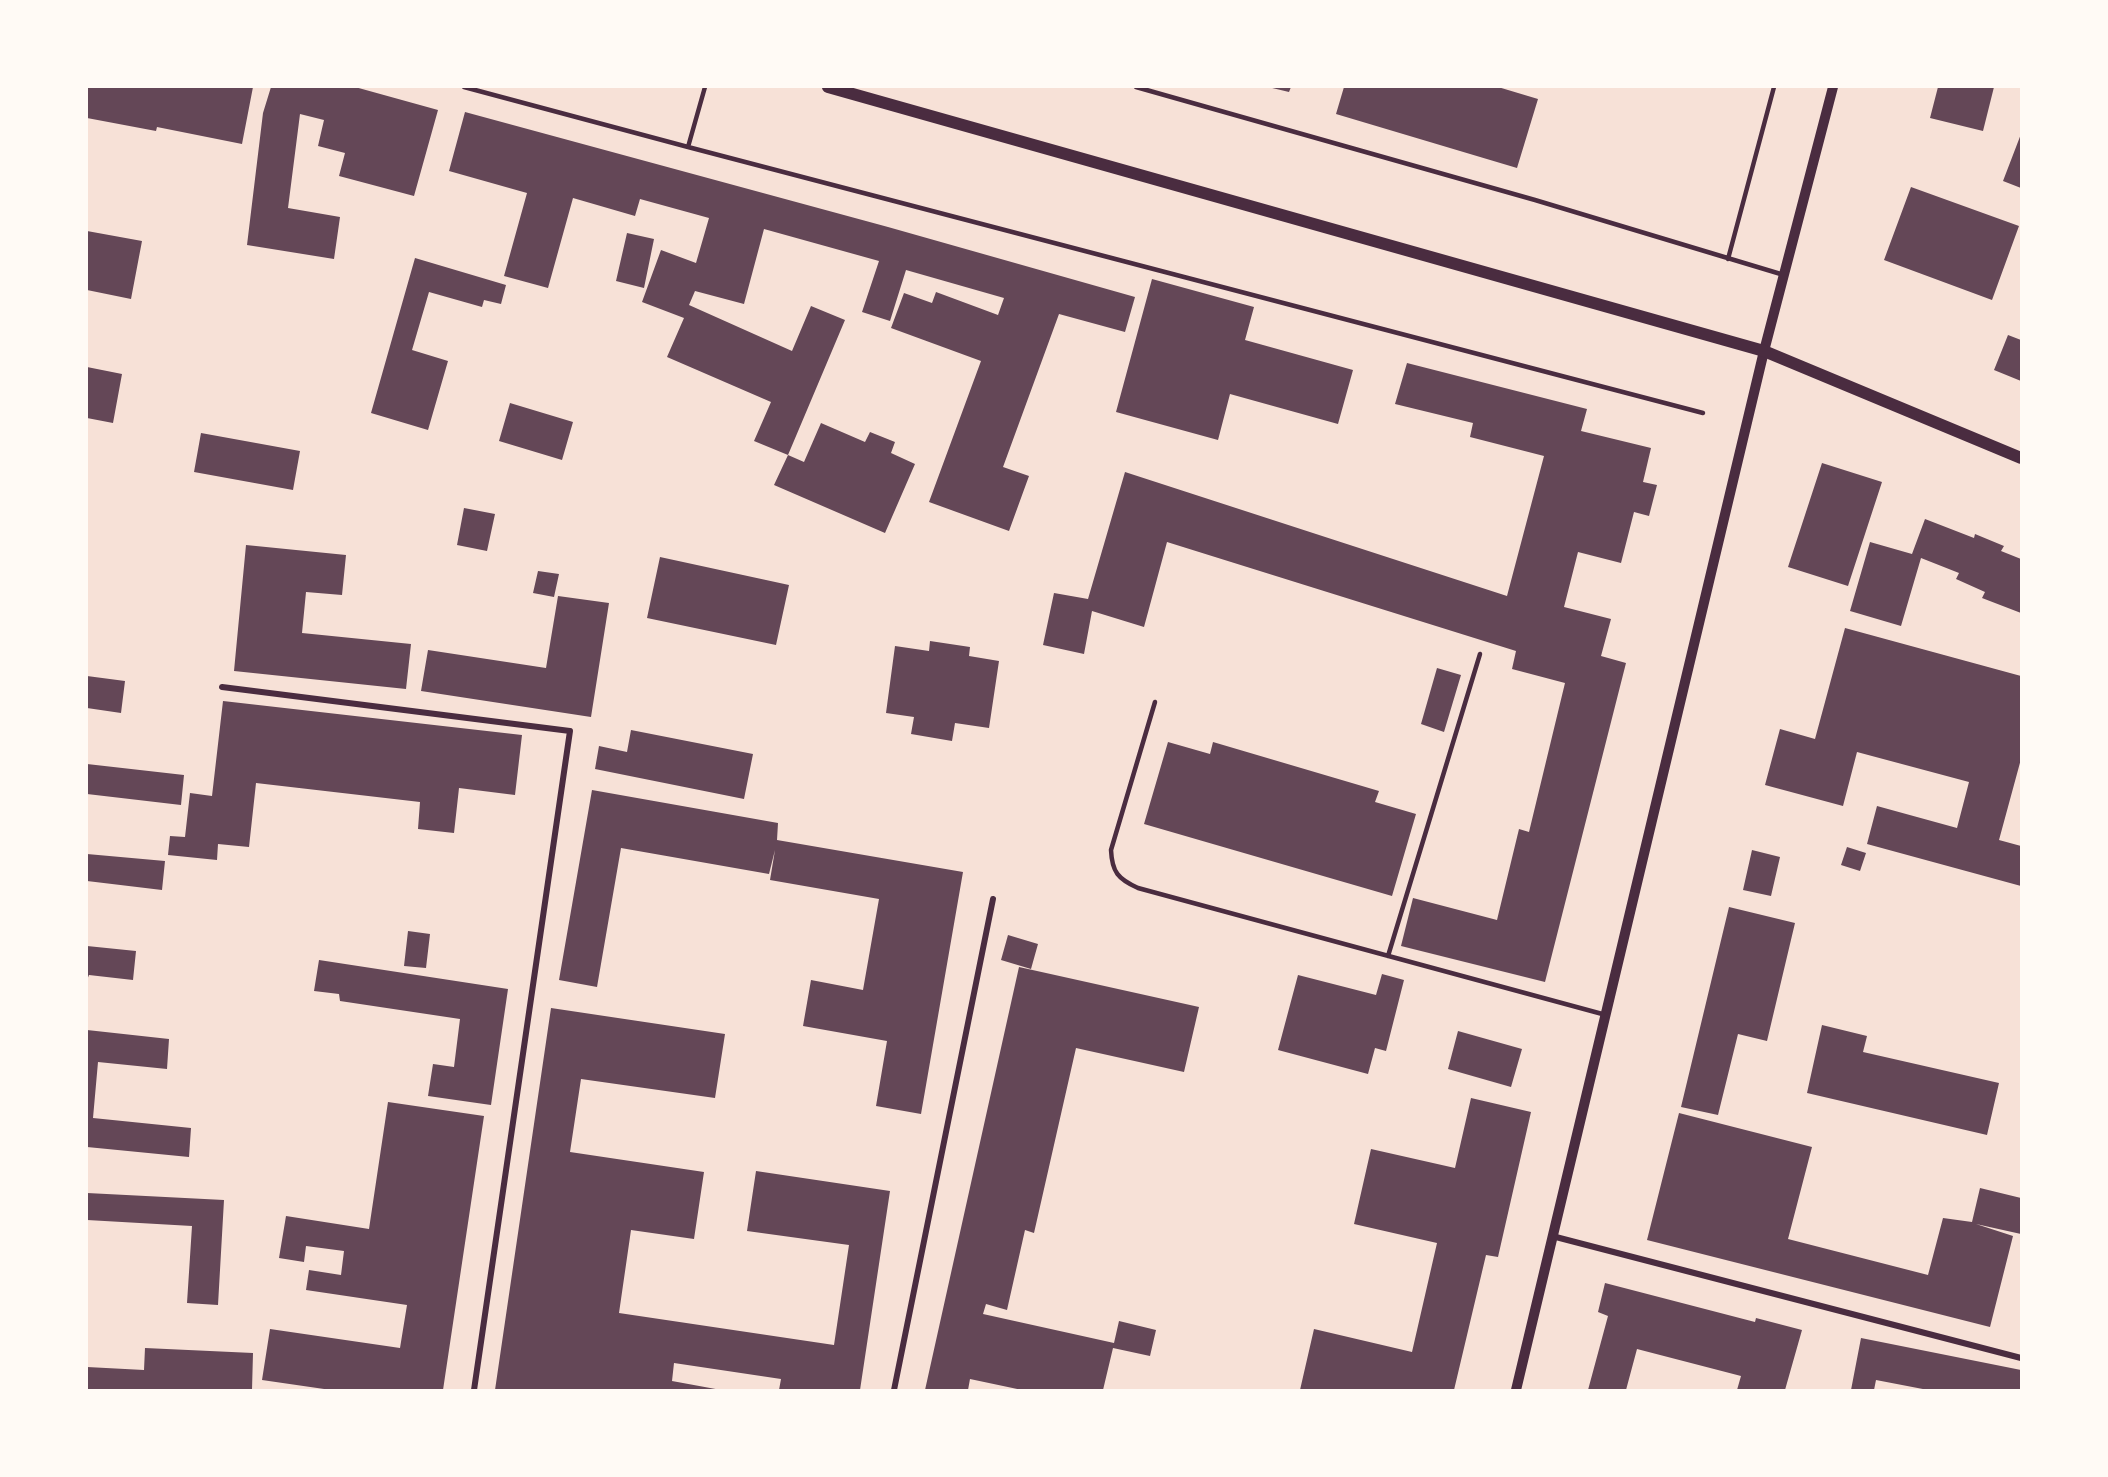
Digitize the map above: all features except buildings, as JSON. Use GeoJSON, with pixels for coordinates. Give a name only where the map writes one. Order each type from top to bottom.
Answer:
{"type":"FeatureCollection","features":[{"type":"Feature","properties":{"kind":"main road"},"geometry":{"type":"LineString","coordinates":[[828,87],[1764,351],[2021,458]]}},
{"type":"Feature","properties":{"kind":"street"},"geometry":{"type":"LineString","coordinates":[[1516,1390],[1764,351],[1833,87]]}},
{"type":"Feature","properties":{"kind":"street"},"geometry":{"type":"LineString","coordinates":[[222,687],[570,731],[474,1390]]}},
{"type":"Feature","properties":{"kind":"street"},"geometry":{"type":"LineString","coordinates":[[894,1390],[993,899]]}},
{"type":"Feature","properties":{"kind":"street"},"geometry":{"type":"LineString","coordinates":[[1552,1236],[2021,1358]]}},
{"type":"Feature","properties":{"kind":"lane"},"geometry":{"type":"LineString","coordinates":[[464,87],[1703,412]]}},
{"type":"Feature","properties":{"kind":"lane"},"geometry":{"type":"LineString","coordinates":[[688,147],[705,87]]}},
{"type":"Feature","properties":{"kind":"lane"},"geometry":{"type":"LineString","coordinates":[[1136,87],[1535,200],[1784,275]]}},
{"type":"Feature","properties":{"kind":"lane"},"geometry":{"type":"LineString","coordinates":[[1728,259],[1774,87]]}},
{"type":"Feature","properties":{"kind":"lane"},"geometry":{"type":"LineString","coordinates":[[1388,956],[1480,654]]}},
{"type":"Feature","properties":{"kind":"lane"},"geometry":{"type":"LineString","coordinates":[[1155,702],[1111,850],[1116,873],[1124,882],[1138,888],[1606,1015]]}}]}
